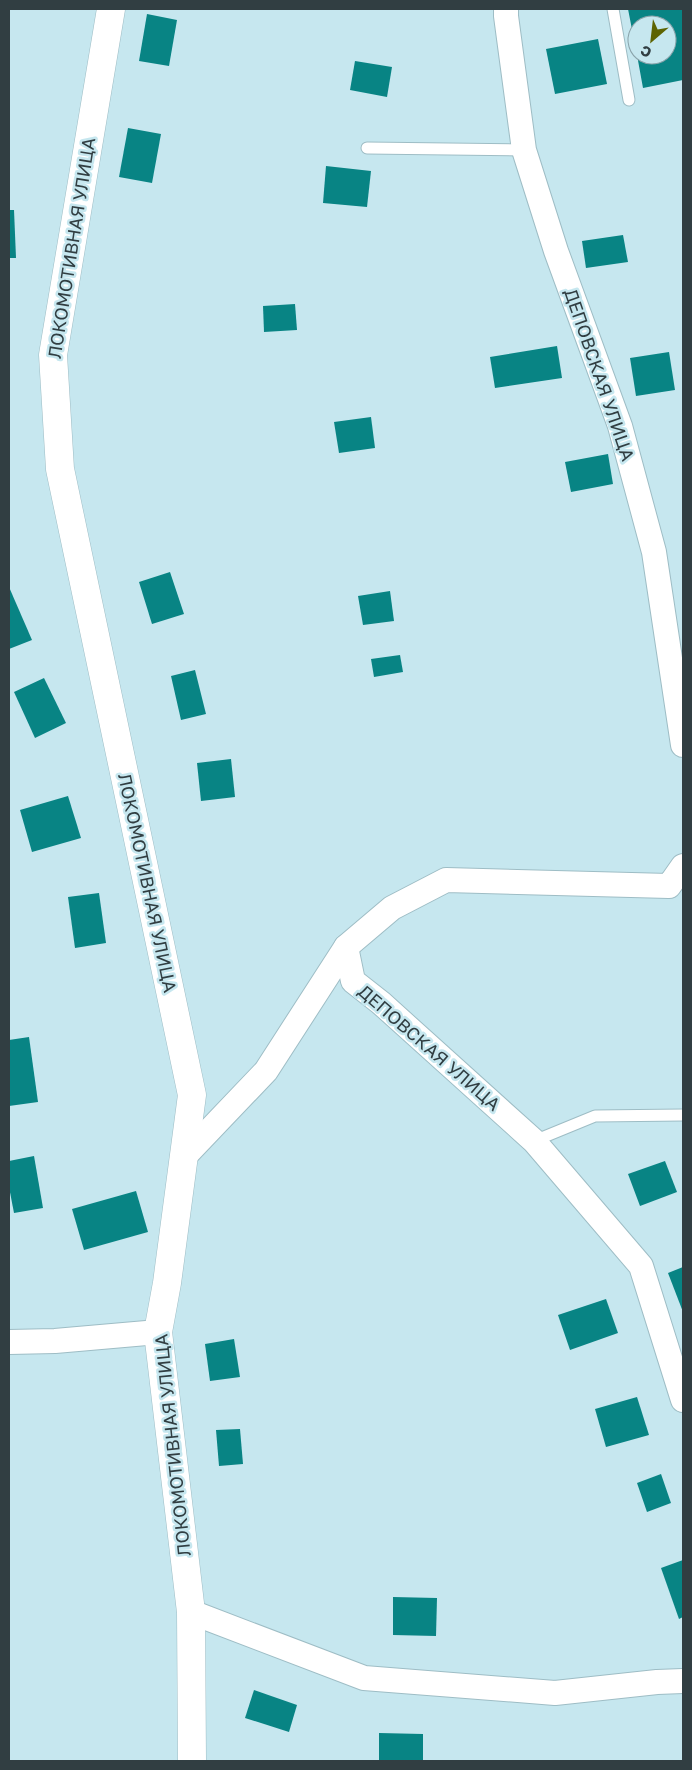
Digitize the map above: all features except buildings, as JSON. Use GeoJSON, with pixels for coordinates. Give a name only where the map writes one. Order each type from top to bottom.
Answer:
{"type":"FeatureCollection","features":[{"type":"Feature","properties":{"kind":"street","name":"ЛОКОМОТИВНАЯ УЛИЦА"},"geometry":{"type":"LineString","coordinates":[[111,9],[53,355],[60,469],[192,1096],[167,1283],[158,1332],[191,1612],[192,1761]]}},
{"type":"Feature","properties":{"kind":"street","name":"ДЕПОВСКАЯ УЛИЦА"},"geometry":{"type":"LineString","coordinates":[[506,9],[524,150],[558,260],[620,426],[654,552],[683,744]]}},
{"type":"Feature","properties":{"kind":"street"},"geometry":{"type":"LineString","coordinates":[[184,1158],[266,1071],[346,947],[392,908],[446,880],[676,890],[683,866]]}},
{"type":"Feature","properties":{"kind":"street","name":"ДЕПОВСКАЯ УЛИЦА"},"geometry":{"type":"LineString","coordinates":[[346,947],[353,981],[381,1003],[534,1141],[641,1266],[683,1400]]}},
{"type":"Feature","properties":{"kind":"street"},"geometry":{"type":"LineString","coordinates":[[9,1342],[55,1341],[158,1332]]}},
{"type":"Feature","properties":{"kind":"street"},"geometry":{"type":"LineString","coordinates":[[191,1612],[364,1678],[555,1693],[683,1681]]}},
{"type":"Feature","properties":{"kind":"lane"},"geometry":{"type":"LineString","coordinates":[[613,9],[629,100]]}},
{"type":"Feature","properties":{"kind":"lane"},"geometry":{"type":"LineString","coordinates":[[367,148],[524,150]]}},
{"type":"Feature","properties":{"kind":"lane"},"geometry":{"type":"LineString","coordinates":[[534,1141],[595,1116],[683,1114]]}}]}
